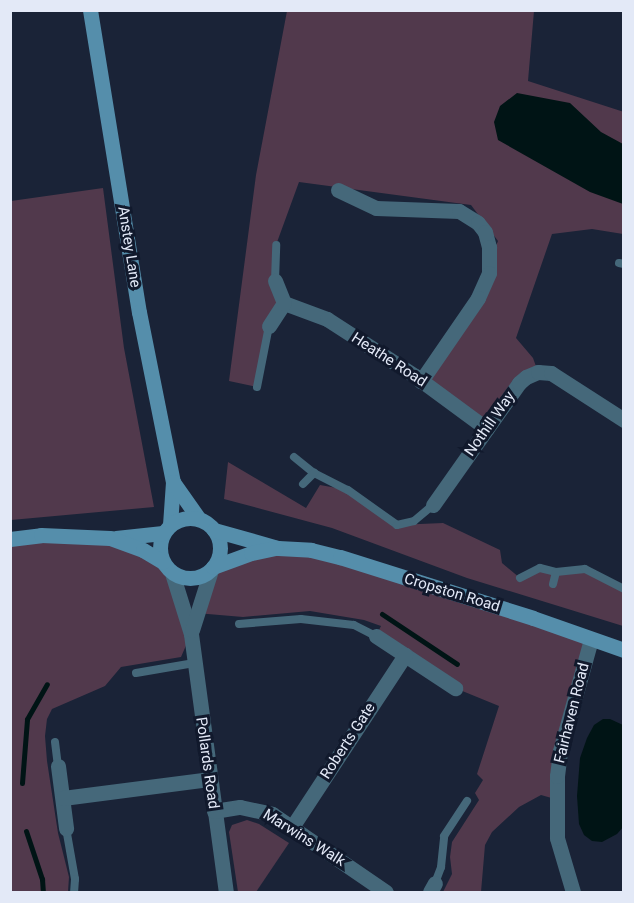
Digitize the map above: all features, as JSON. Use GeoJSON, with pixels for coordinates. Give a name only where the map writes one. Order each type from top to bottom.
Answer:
{"type":"FeatureCollection","features":[{"type":"Feature","properties":{"kind":"street","name":"Anstey Lane"},"geometry":{"type":"LineString","coordinates":[[90,10],[139,312],[173,482],[166,529]]}},
{"type":"Feature","properties":{"kind":"street"},"geometry":{"type":"LineString","coordinates":[[338,190],[376,208],[459,211],[478,223],[485,232],[489,247],[489,273],[478,298],[421,381]]}},
{"type":"Feature","properties":{"kind":"street"},"geometry":{"type":"LineString","coordinates":[[269,326],[284,303],[275,281]]}},
{"type":"Feature","properties":{"kind":"street","name":"Heathe Road"},"geometry":{"type":"LineString","coordinates":[[284,303],[327,319],[421,381],[487,429]]}},
{"type":"Feature","properties":{"kind":"street","name":"Nothill Way"},"geometry":{"type":"LineString","coordinates":[[433,505],[519,382],[538,372],[559,378],[624,420]]}},
{"type":"Feature","properties":{"kind":"street","name":"Anstey Lane"},"geometry":{"type":"LineString","coordinates":[[173,482],[199,519]]}},
{"type":"Feature","properties":{"kind":"street","name":"Cropston Road"},"geometry":{"type":"LineString","coordinates":[[10,539],[41,535],[110,538],[166,529],[179,520],[199,519],[214,530],[278,548],[311,550],[340,557],[533,618],[624,650]]}},
{"type":"Feature","properties":{"kind":"street"},"geometry":{"type":"LineString","coordinates":[[166,529],[160,542],[167,567]]}},
{"type":"Feature","properties":{"kind":"street"},"geometry":{"type":"LineString","coordinates":[[212,568],[220,549],[214,530]]}},
{"type":"Feature","properties":{"kind":"street","name":"Cropston Road"},"geometry":{"type":"LineString","coordinates":[[110,538],[143,550],[167,567],[192,578],[251,553],[278,548]]}},
{"type":"Feature","properties":{"kind":"street","name":"Pollards Road"},"geometry":{"type":"LineString","coordinates":[[167,567],[191,634],[226,892]]}},
{"type":"Feature","properties":{"kind":"street","name":"Pollards Road"},"geometry":{"type":"LineString","coordinates":[[191,634],[212,568]]}},
{"type":"Feature","properties":{"kind":"street"},"geometry":{"type":"LineString","coordinates":[[376,636],[455,688]]}},
{"type":"Feature","properties":{"kind":"street","name":"Fairhaven Road"},"geometry":{"type":"LineString","coordinates":[[573,892],[557,838],[557,776],[563,740],[591,639]]}},
{"type":"Feature","properties":{"kind":"street","name":"Roberts Gate"},"geometry":{"type":"LineString","coordinates":[[292,827],[405,655]]}},
{"type":"Feature","properties":{"kind":"street"},"geometry":{"type":"LineString","coordinates":[[58,766],[66,828]]}},
{"type":"Feature","properties":{"kind":"street"},"geometry":{"type":"LineString","coordinates":[[63,798],[209,779]]}},
{"type":"Feature","properties":{"kind":"street","name":"Marwins Walk"},"geometry":{"type":"LineString","coordinates":[[214,811],[240,807],[256,808],[272,814],[386,892]]}},
{"type":"Feature","properties":{"kind":"lane"},"geometry":{"type":"LineString","coordinates":[[275,281],[276,245]]}},
{"type":"Feature","properties":{"kind":"lane"},"geometry":{"type":"LineString","coordinates":[[257,387],[269,326]]}},
{"type":"Feature","properties":{"kind":"lane"},"geometry":{"type":"LineString","coordinates":[[294,457],[314,473],[348,490],[397,525],[414,521],[433,505]]}},
{"type":"Feature","properties":{"kind":"lane"},"geometry":{"type":"LineString","coordinates":[[303,484],[314,473]]}},
{"type":"Feature","properties":{"kind":"lane"},"geometry":{"type":"LineString","coordinates":[[520,578],[540,568],[556,572],[585,570],[624,589]]}},
{"type":"Feature","properties":{"kind":"lane"},"geometry":{"type":"LineString","coordinates":[[553,584],[556,572]]}},
{"type":"Feature","properties":{"kind":"lane"},"geometry":{"type":"LineString","coordinates":[[240,624],[301,619],[354,626],[376,636]]}},
{"type":"Feature","properties":{"kind":"lane"},"geometry":{"type":"LineString","coordinates":[[136,673],[194,663]]}},
{"type":"Feature","properties":{"kind":"lane"},"geometry":{"type":"LineString","coordinates":[[55,742],[58,766]]}},
{"type":"Feature","properties":{"kind":"lane"},"geometry":{"type":"LineString","coordinates":[[432,888],[441,867],[444,836],[467,801]]}},
{"type":"Feature","properties":{"kind":"lane"},"geometry":{"type":"LineString","coordinates":[[66,828],[75,879],[74,892]]}},
{"type":"Feature","properties":{"kind":"shaded area"},"geometry":{"type":"Polygon","coordinates":[[[287,11],[534,11],[528,81],[624,112],[623,234],[592,229],[552,234],[516,338],[533,358],[538,372],[483,426],[429,380],[469,312],[498,241],[471,205],[299,182],[276,245],[275,281],[284,303],[269,326],[257,387],[229,381],[256,175],[287,11]]]}},
{"type":"Feature","properties":{"kind":"shaded area"},"geometry":{"type":"Polygon","coordinates":[[[517,93],[570,103],[601,132],[623,144],[623,204],[590,192],[498,140],[494,122],[500,106],[517,93]]]}},
{"type":"Feature","properties":{"kind":"shaded area"},"geometry":{"type":"Polygon","coordinates":[[[103,188],[124,348],[154,507],[11,520],[11,201],[103,188]]]}},
{"type":"Feature","properties":{"kind":"shaded area"},"geometry":{"type":"Polygon","coordinates":[[[228,462],[306,508],[320,485],[348,490],[397,525],[443,523],[500,550],[502,563],[520,578],[540,568],[585,569],[623,588],[623,626],[467,578],[332,528],[224,499],[228,462]]]}},
{"type":"Feature","properties":{"kind":"shaded area"},"geometry":{"type":"Polygon","coordinates":[[[110,538],[169,570],[191,634],[181,657],[121,667],[105,686],[52,709],[47,719],[45,736],[47,761],[58,833],[69,877],[68,892],[11,892],[11,540],[110,538]]]}},
{"type":"Feature","properties":{"kind":"shaded area"},"geometry":{"type":"Polygon","coordinates":[[[311,550],[591,639],[555,799],[541,795],[519,807],[492,832],[485,845],[481,892],[443,892],[452,874],[450,857],[452,842],[479,800],[475,793],[483,780],[477,774],[499,706],[455,688],[376,636],[381,626],[364,620],[310,611],[243,617],[196,613],[211,570],[251,553],[311,550]]]}},
{"type":"Feature","properties":{"kind":"shaded area"},"geometry":{"type":"Polygon","coordinates":[[[603,719],[610,719],[623,725],[624,826],[617,834],[602,842],[592,841],[584,835],[579,824],[577,796],[580,758],[594,725],[603,719]]]}},
{"type":"Feature","properties":{"kind":"shaded area"},"geometry":{"type":"Polygon","coordinates":[[[247,820],[259,824],[289,843],[256,892],[238,892],[229,832],[232,825],[247,820]]]}},
{"type":"Feature","properties":{"kind":"waterway"},"geometry":{"type":"LineString","coordinates":[[382,614],[457,664]]}},
{"type":"Feature","properties":{"kind":"waterway"},"geometry":{"type":"LineString","coordinates":[[22,783],[27,719],[47,684]]}},
{"type":"Feature","properties":{"kind":"waterway"},"geometry":{"type":"LineString","coordinates":[[26,831],[42,879],[43,892]]}}]}
